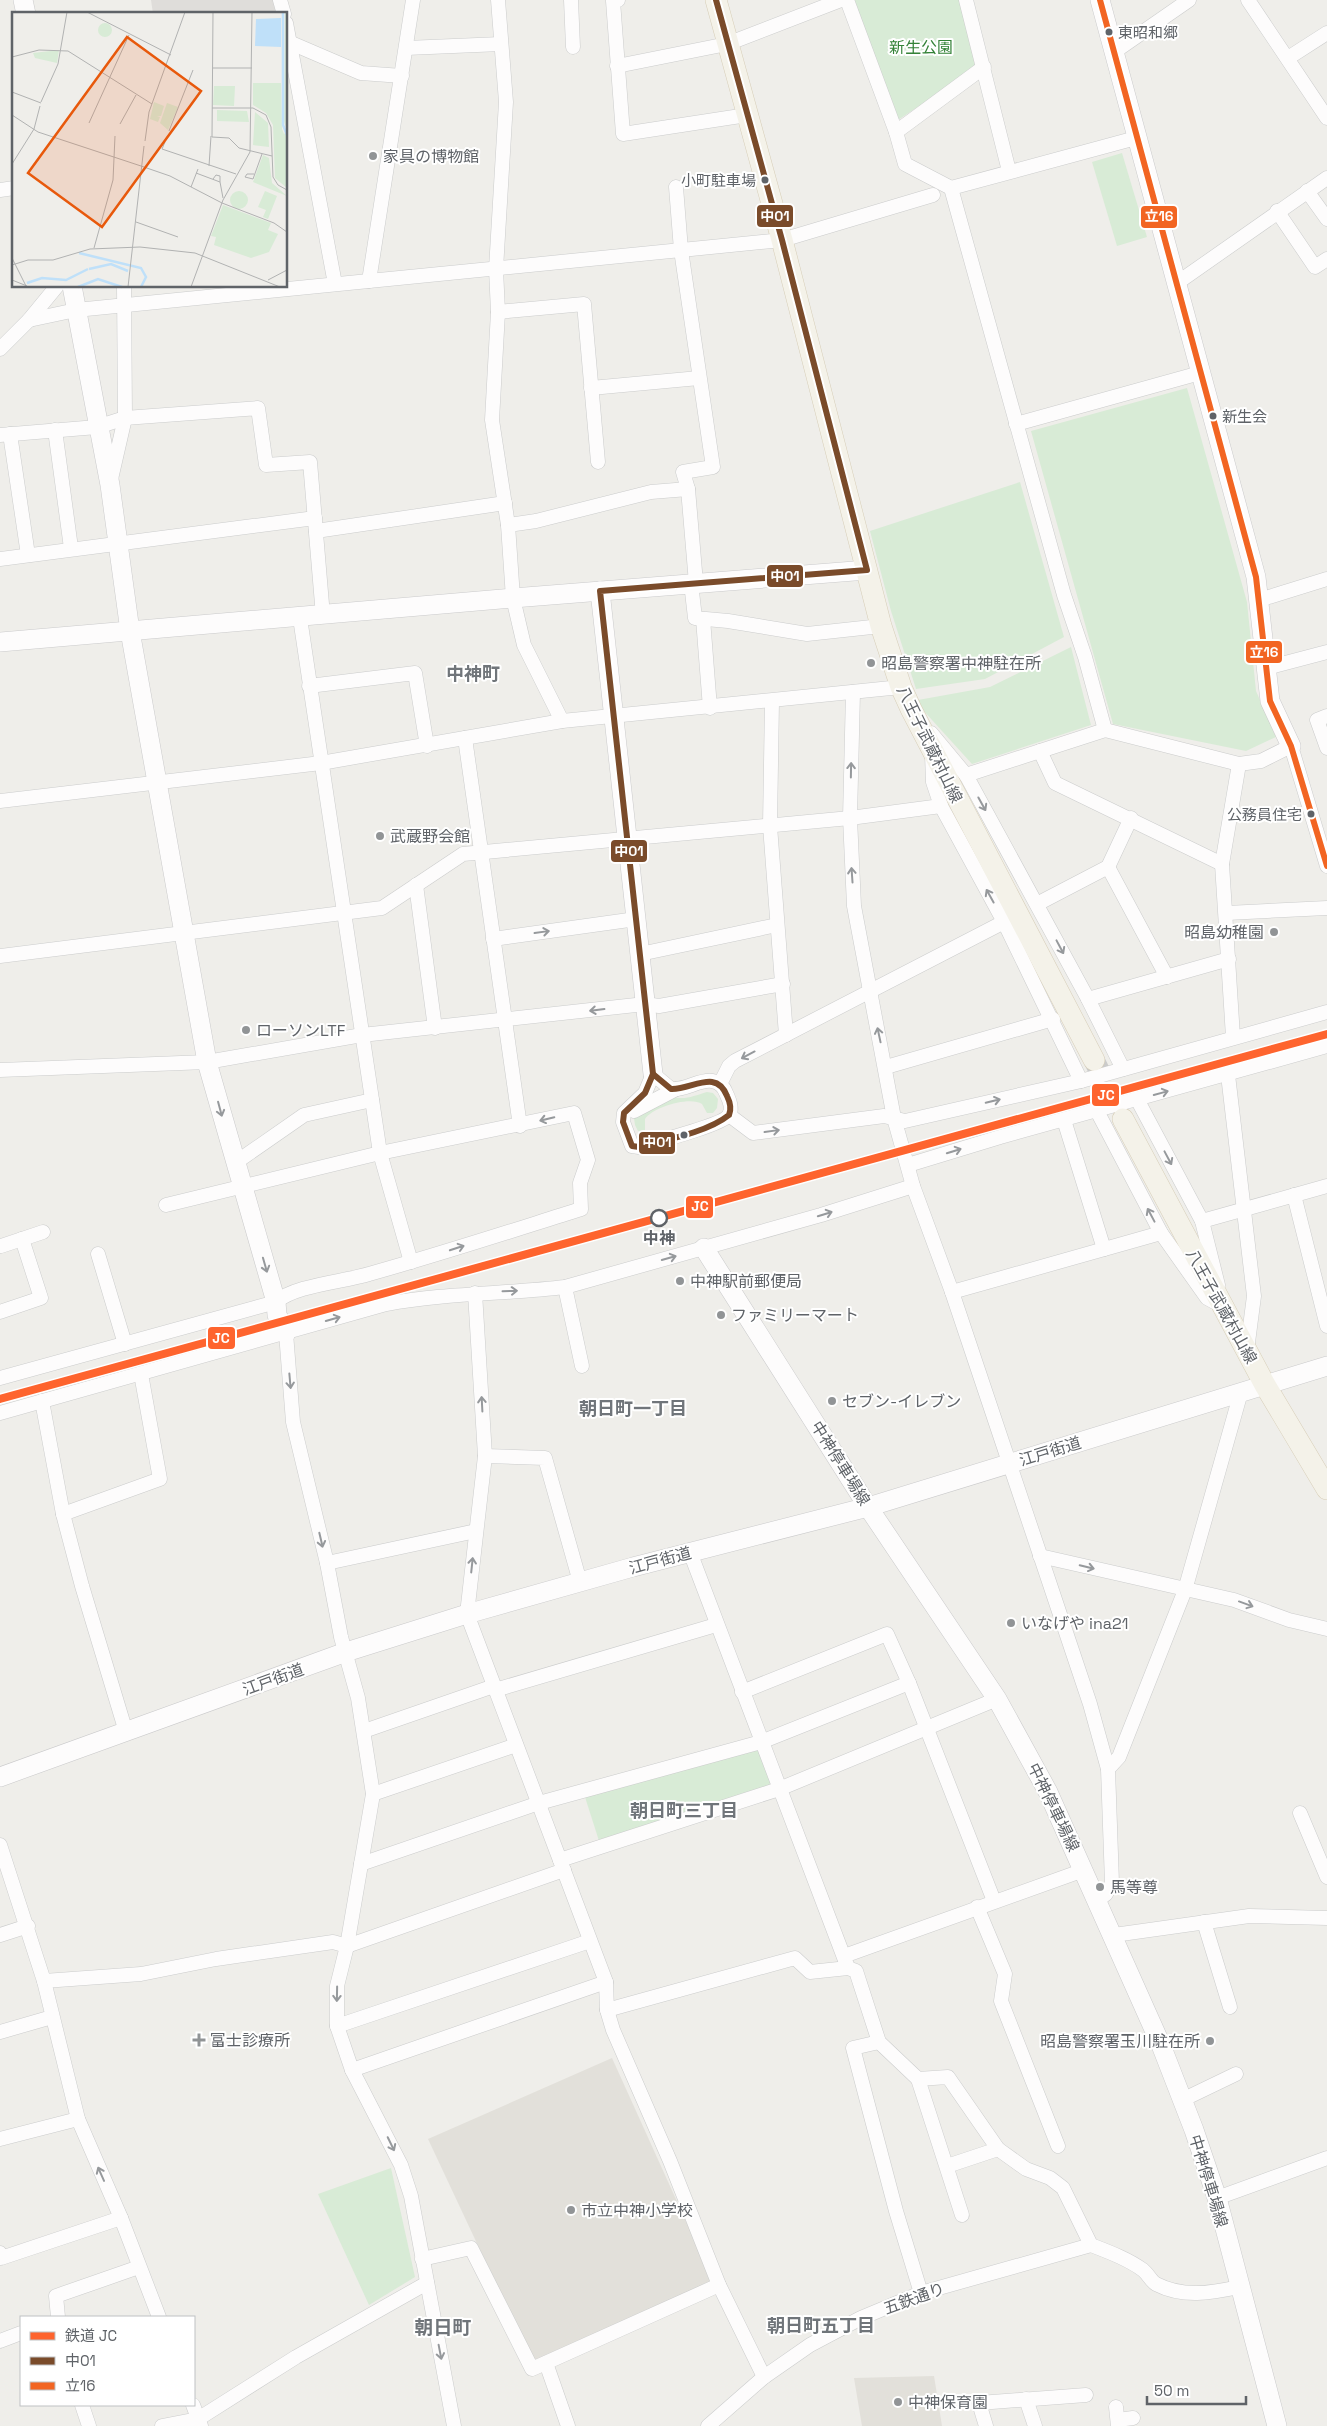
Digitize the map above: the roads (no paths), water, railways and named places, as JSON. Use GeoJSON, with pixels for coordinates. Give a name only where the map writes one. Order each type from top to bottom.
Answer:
{"type":"FeatureCollection","features":[{"type":"Feature","properties":{"kind":"main road","name":"八王子武蔵村山線"},"geometry":{"type":"LineString","coordinates":[[716,0],[782,240],[881,626],[901,687],[1094,1060]]}},
{"type":"Feature","properties":{"kind":"main road","name":"八王子武蔵村山線"},"geometry":{"type":"LineString","coordinates":[[1123,1120],[1265,1385],[1327,1489]]}},
{"type":"Feature","properties":{"kind":"street"},"geometry":{"type":"LineString","coordinates":[[27,0],[32,12]]}},
{"type":"Feature","properties":{"kind":"street"},"geometry":{"type":"LineString","coordinates":[[369,281],[413,0]]}},
{"type":"Feature","properties":{"kind":"street"},"geometry":{"type":"LineString","coordinates":[[498,0],[506,102],[496,268],[498,312],[492,420],[508,526],[513,598],[524,645],[562,721]]}},
{"type":"Feature","properties":{"kind":"street"},"geometry":{"type":"LineString","coordinates":[[571,0],[573,47]]}},
{"type":"Feature","properties":{"kind":"street"},"geometry":{"type":"LineString","coordinates":[[618,0],[614,1],[623,134],[747,115]]}},
{"type":"Feature","properties":{"kind":"street"},"geometry":{"type":"LineString","coordinates":[[617,66],[727,44],[841,0]]}},
{"type":"Feature","properties":{"kind":"street"},"geometry":{"type":"LineString","coordinates":[[847,0],[896,132],[905,164],[951,188],[1136,138]]}},
{"type":"Feature","properties":{"kind":"street"},"geometry":{"type":"LineString","coordinates":[[966,0],[1009,171]]}},
{"type":"Feature","properties":{"kind":"street"},"geometry":{"type":"LineString","coordinates":[[1100,0],[1256,578],[1270,701],[1291,746],[1327,866]]}},
{"type":"Feature","properties":{"kind":"street"},"geometry":{"type":"LineString","coordinates":[[1114,52],[1189,0]]}},
{"type":"Feature","properties":{"kind":"street"},"geometry":{"type":"LineString","coordinates":[[1248,0],[1327,118]]}},
{"type":"Feature","properties":{"kind":"street"},"geometry":{"type":"LineString","coordinates":[[1288,58],[1327,33]]}},
{"type":"Feature","properties":{"kind":"street"},"geometry":{"type":"LineString","coordinates":[[288,34],[361,73],[402,76]]}},
{"type":"Feature","properties":{"kind":"street"},"geometry":{"type":"LineString","coordinates":[[288,34],[335,284]]}},
{"type":"Feature","properties":{"kind":"street"},"geometry":{"type":"LineString","coordinates":[[406,48],[501,44]]}},
{"type":"Feature","properties":{"kind":"street"},"geometry":{"type":"LineString","coordinates":[[896,132],[984,67]]}},
{"type":"Feature","properties":{"kind":"street"},"geometry":{"type":"LineString","coordinates":[[1176,283],[1327,178]]}},
{"type":"Feature","properties":{"kind":"street"},"geometry":{"type":"LineString","coordinates":[[676,187],[681,250],[713,467],[683,472],[688,489],[694,583],[694,618],[728,621],[807,634],[881,626]]}},
{"type":"Feature","properties":{"kind":"street"},"geometry":{"type":"LineString","coordinates":[[951,188],[1016,424],[1105,730]]}},
{"type":"Feature","properties":{"kind":"street"},"geometry":{"type":"LineString","coordinates":[[1307,191],[1327,220]]}},
{"type":"Feature","properties":{"kind":"street"},"geometry":{"type":"LineString","coordinates":[[30,320],[76,310],[782,240],[933,195]]}},
{"type":"Feature","properties":{"kind":"street"},"geometry":{"type":"LineString","coordinates":[[1277,211],[1315,267],[1327,259]]}},
{"type":"Feature","properties":{"kind":"street"},"geometry":{"type":"LineString","coordinates":[[0,349],[30,320],[55,288]]}},
{"type":"Feature","properties":{"kind":"street"},"geometry":{"type":"LineString","coordinates":[[72,288],[97,427],[110,485],[130,631],[207,1062],[276,1302],[277,1315],[286,1332],[293,1422],[327,1563],[364,1731],[373,1794],[337,1986],[337,2026],[352,2070],[401,2165],[411,2196],[454,2426]]}},
{"type":"Feature","properties":{"kind":"street"},"geometry":{"type":"LineString","coordinates":[[110,485],[125,418],[124,288]]}},
{"type":"Feature","properties":{"kind":"street"},"geometry":{"type":"LineString","coordinates":[[498,312],[584,304],[598,462]]}},
{"type":"Feature","properties":{"kind":"street"},"geometry":{"type":"LineString","coordinates":[[1016,424],[1200,373]]}},
{"type":"Feature","properties":{"kind":"street"},"geometry":{"type":"LineString","coordinates":[[591,388],[699,378]]}},
{"type":"Feature","properties":{"kind":"street"},"geometry":{"type":"LineString","coordinates":[[28,555],[5,435],[97,427],[125,418],[258,408],[266,465],[310,462],[323,616]]}},
{"type":"Feature","properties":{"kind":"street"},"geometry":{"type":"LineString","coordinates":[[55,430],[71,548]]}},
{"type":"Feature","properties":{"kind":"street"},"geometry":{"type":"LineString","coordinates":[[508,526],[536,521],[651,492],[688,489]]}},
{"type":"Feature","properties":{"kind":"street"},"geometry":{"type":"LineString","coordinates":[[0,559],[71,548],[118,545],[505,503]]}},
{"type":"Feature","properties":{"kind":"street"},"geometry":{"type":"LineString","coordinates":[[0,642],[867,570]]}},
{"type":"Feature","properties":{"kind":"street"},"geometry":{"type":"LineString","coordinates":[[1259,600],[1327,580]]}},
{"type":"Feature","properties":{"kind":"street"},"geometry":{"type":"LineString","coordinates":[[600,591],[653,1074],[645,1093],[624,1113],[623,1122],[629,1143],[636,1148],[721,1121],[729,1116]]}},
{"type":"Feature","properties":{"kind":"street"},"geometry":{"type":"LineString","coordinates":[[300,618],[380,1153],[411,1262]]}},
{"type":"Feature","properties":{"kind":"street"},"geometry":{"type":"LineString","coordinates":[[703,619],[710,708]]}},
{"type":"Feature","properties":{"kind":"street"},"geometry":{"type":"LineString","coordinates":[[1266,668],[1327,652]]}},
{"type":"Feature","properties":{"kind":"street"},"geometry":{"type":"LineString","coordinates":[[309,686],[416,674],[427,746]]}},
{"type":"Feature","properties":{"kind":"street"},"geometry":{"type":"LineString","coordinates":[[0,801],[321,764],[562,721],[710,708],[901,687]]}},
{"type":"Feature","properties":{"kind":"street"},"geometry":{"type":"LineString","coordinates":[[853,692],[850,818],[854,906],[886,1067],[894,1118],[913,1186],[952,1292],[1090,1704],[1108,1769],[1112,1882],[1106,1894],[1098,1900]]}},
{"type":"Feature","properties":{"kind":"street"},"geometry":{"type":"LineString","coordinates":[[772,701],[770,826],[776,925],[783,984],[786,1035]]}},
{"type":"Feature","properties":{"kind":"street"},"geometry":{"type":"LineString","coordinates":[[911,709],[966,775],[1088,999],[1123,1069]]}},
{"type":"Feature","properties":{"kind":"street"},"geometry":{"type":"LineString","coordinates":[[1327,716],[1317,720],[1327,748]]}},
{"type":"Feature","properties":{"kind":"street"},"geometry":{"type":"LineString","coordinates":[[966,775],[1105,730],[1239,764],[1261,761],[1291,746]]}},
{"type":"Feature","properties":{"kind":"street"},"geometry":{"type":"LineString","coordinates":[[465,738],[520,1126]]}},
{"type":"Feature","properties":{"kind":"street"},"geometry":{"type":"LineString","coordinates":[[932,750],[933,782],[941,806],[1004,922],[1053,1019],[1081,1081]]}},
{"type":"Feature","properties":{"kind":"street"},"geometry":{"type":"LineString","coordinates":[[1040,750],[1055,783],[1132,818],[1222,864]]}},
{"type":"Feature","properties":{"kind":"street"},"geometry":{"type":"LineString","coordinates":[[1233,1037],[1230,959],[1222,864],[1239,764]]}},
{"type":"Feature","properties":{"kind":"street"},"geometry":{"type":"LineString","coordinates":[[0,956],[382,908],[463,854],[850,818],[941,806]]}},
{"type":"Feature","properties":{"kind":"street"},"geometry":{"type":"LineString","coordinates":[[1037,904],[1108,867],[1132,818]]}},
{"type":"Feature","properties":{"kind":"street"},"geometry":{"type":"LineString","coordinates":[[1108,867],[1167,977]]}},
{"type":"Feature","properties":{"kind":"street"},"geometry":{"type":"LineString","coordinates":[[416,885],[435,1028]]}},
{"type":"Feature","properties":{"kind":"street"},"geometry":{"type":"LineString","coordinates":[[1227,913],[1327,908]]}},
{"type":"Feature","properties":{"kind":"street"},"geometry":{"type":"LineString","coordinates":[[493,939],[636,920]]}},
{"type":"Feature","properties":{"kind":"street"},"geometry":{"type":"LineString","coordinates":[[720,1084],[729,1066],[1004,922]]}},
{"type":"Feature","properties":{"kind":"street"},"geometry":{"type":"LineString","coordinates":[[640,954],[776,925]]}},
{"type":"Feature","properties":{"kind":"street"},"geometry":{"type":"LineString","coordinates":[[1088,999],[1230,959]]}},
{"type":"Feature","properties":{"kind":"street"},"geometry":{"type":"LineString","coordinates":[[0,1070],[207,1062],[362,1035],[505,1021],[645,1004],[659,1006],[783,984]]}},
{"type":"Feature","properties":{"kind":"street"},"geometry":{"type":"LineString","coordinates":[[729,1116],[753,1133],[884,1116],[905,1121],[1081,1081],[1327,1012]]}},
{"type":"Feature","properties":{"kind":"street"},"geometry":{"type":"LineString","coordinates":[[886,1067],[1053,1019]]}},
{"type":"Feature","properties":{"kind":"street"},"geometry":{"type":"LineString","coordinates":[[908,1165],[1327,1046]]}},
{"type":"Feature","properties":{"kind":"street"},"geometry":{"type":"LineString","coordinates":[[653,1074],[666,1086],[676,1090]]}},
{"type":"Feature","properties":{"kind":"street"},"geometry":{"type":"LineString","coordinates":[[1228,1075],[1254,1296],[1247,1350]]}},
{"type":"Feature","properties":{"kind":"street"},"geometry":{"type":"LineString","coordinates":[[623,1122],[630,1113],[676,1090],[710,1080],[720,1084],[727,1093],[730,1105],[729,1116]]}},
{"type":"Feature","properties":{"kind":"street"},"geometry":{"type":"LineString","coordinates":[[1137,1099],[1202,1221],[1223,1307]]}},
{"type":"Feature","properties":{"kind":"street"},"geometry":{"type":"LineString","coordinates":[[235,1162],[304,1115],[372,1100]]}},
{"type":"Feature","properties":{"kind":"street"},"geometry":{"type":"LineString","coordinates":[[1097,1111],[1161,1233],[1207,1298],[1223,1307]]}},
{"type":"Feature","properties":{"kind":"street"},"geometry":{"type":"LineString","coordinates":[[0,1378],[276,1302],[284,1295],[295,1291],[344,1281],[411,1262],[581,1208],[580,1183],[588,1160],[574,1113],[520,1126],[380,1153],[243,1188],[166,1205]]}},
{"type":"Feature","properties":{"kind":"street"},"geometry":{"type":"LineString","coordinates":[[1064,1120],[1104,1249]]}},
{"type":"Feature","properties":{"kind":"street"},"geometry":{"type":"LineString","coordinates":[[0,1413],[386,1304],[475,1293],[538,1290],[565,1286],[704,1248],[913,1186]]}},
{"type":"Feature","properties":{"kind":"street"},"geometry":{"type":"LineString","coordinates":[[1202,1221],[1327,1186]]}},
{"type":"Feature","properties":{"kind":"street"},"geometry":{"type":"LineString","coordinates":[[1294,1195],[1327,1326]]}},
{"type":"Feature","properties":{"kind":"street"},"geometry":{"type":"LineString","coordinates":[[1,1246],[43,1232]]}},
{"type":"Feature","properties":{"kind":"street"},"geometry":{"type":"LineString","coordinates":[[952,1292],[1161,1233]]}},
{"type":"Feature","properties":{"kind":"street"},"geometry":{"type":"LineString","coordinates":[[0,1312],[41,1298],[22,1239]]}},
{"type":"Feature","properties":{"kind":"street","name":"中神停車場線"},"geometry":{"type":"LineString","coordinates":[[704,1248],[868,1507],[997,1699],[1048,1792],[1114,1935],[1161,2045],[1182,2100],[1217,2198],[1239,2287],[1278,2426]]}},
{"type":"Feature","properties":{"kind":"street"},"geometry":{"type":"LineString","coordinates":[[98,1254],[125,1344]]}},
{"type":"Feature","properties":{"kind":"street"},"geometry":{"type":"LineString","coordinates":[[565,1286],[582,1366]]}},
{"type":"Feature","properties":{"kind":"street"},"geometry":{"type":"LineString","coordinates":[[475,1293],[485,1456],[467,1614],[606,1982],[608,2010],[613,2030],[670,2161],[719,2284],[764,2377]]}},
{"type":"Feature","properties":{"kind":"street","name":"江戸街道"},"geometry":{"type":"LineString","coordinates":[[0,1777],[346,1652],[467,1614],[690,1552],[868,1507],[1327,1366]]}},
{"type":"Feature","properties":{"kind":"street"},"geometry":{"type":"LineString","coordinates":[[63,1514],[160,1479],[141,1374]]}},
{"type":"Feature","properties":{"kind":"street"},"geometry":{"type":"LineString","coordinates":[[1108,1769],[1119,1757],[1185,1590],[1240,1392]]}},
{"type":"Feature","properties":{"kind":"street"},"geometry":{"type":"LineString","coordinates":[[42,1401],[63,1514],[126,1732]]}},
{"type":"Feature","properties":{"kind":"street"},"geometry":{"type":"LineString","coordinates":[[485,1456],[545,1458],[580,1582]]}},
{"type":"Feature","properties":{"kind":"street"},"geometry":{"type":"LineString","coordinates":[[327,1563],[476,1531]]}},
{"type":"Feature","properties":{"kind":"street"},"geometry":{"type":"LineString","coordinates":[[690,1552],[760,1742],[846,1962],[856,1971],[879,2042],[918,2079],[962,2215]]}},
{"type":"Feature","properties":{"kind":"street"},"geometry":{"type":"LineString","coordinates":[[1040,1556],[1234,1600],[1289,1620],[1327,1629]]}},
{"type":"Feature","properties":{"kind":"street"},"geometry":{"type":"LineString","coordinates":[[364,1731],[494,1688],[716,1624]]}},
{"type":"Feature","properties":{"kind":"street"},"geometry":{"type":"LineString","coordinates":[[742,1692],[887,1634],[909,1683],[994,1901]]}},
{"type":"Feature","properties":{"kind":"street"},"geometry":{"type":"LineString","coordinates":[[361,1864],[539,1803],[760,1742],[909,1683]]}},
{"type":"Feature","properties":{"kind":"street"},"geometry":{"type":"LineString","coordinates":[[44,1982],[141,1974],[333,1942],[346,1946],[562,1865],[779,1789],[997,1699]]}},
{"type":"Feature","properties":{"kind":"street"},"geometry":{"type":"LineString","coordinates":[[373,1794],[516,1745]]}},
{"type":"Feature","properties":{"kind":"street"},"geometry":{"type":"LineString","coordinates":[[1300,1813],[1327,1877]]}},
{"type":"Feature","properties":{"kind":"street"},"geometry":{"type":"LineString","coordinates":[[0,1845],[28,1926],[44,1982],[78,2119],[121,2218],[159,2316]]}},
{"type":"Feature","properties":{"kind":"street"},"geometry":{"type":"LineString","coordinates":[[608,2010],[795,1958],[810,1972],[846,1962],[994,1901],[1084,1870]]}},
{"type":"Feature","properties":{"kind":"street"},"geometry":{"type":"LineString","coordinates":[[977,1908],[1005,1974],[1001,2000],[1058,2146]]}},
{"type":"Feature","properties":{"kind":"street"},"geometry":{"type":"LineString","coordinates":[[1114,1935],[1250,1916],[1327,1918]]}},
{"type":"Feature","properties":{"kind":"street"},"geometry":{"type":"LineString","coordinates":[[1204,1922],[1230,2007]]}},
{"type":"Feature","properties":{"kind":"street"},"geometry":{"type":"LineString","coordinates":[[0,1935],[28,1926]]}},
{"type":"Feature","properties":{"kind":"street"},"geometry":{"type":"LineString","coordinates":[[337,2026],[590,1941]]}},
{"type":"Feature","properties":{"kind":"street"},"geometry":{"type":"LineString","coordinates":[[352,2070],[606,1982]]}},
{"type":"Feature","properties":{"kind":"street"},"geometry":{"type":"LineString","coordinates":[[0,2032],[52,2017]]}},
{"type":"Feature","properties":{"kind":"street"},"geometry":{"type":"LineString","coordinates":[[879,2042],[853,2048],[896,2211],[921,2293]]}},
{"type":"Feature","properties":{"kind":"street"},"geometry":{"type":"LineString","coordinates":[[1182,2100],[1236,2074]]}},
{"type":"Feature","properties":{"kind":"street"},"geometry":{"type":"LineString","coordinates":[[918,2079],[948,2077],[998,2149],[1026,2169],[1050,2178],[1063,2188],[1091,2245],[1113,2254],[1144,2271],[1154,2283],[1178,2292],[1211,2293],[1239,2287]]}},
{"type":"Feature","properties":{"kind":"street"},"geometry":{"type":"LineString","coordinates":[[0,2139],[78,2119]]}},
{"type":"Feature","properties":{"kind":"street"},"geometry":{"type":"LineString","coordinates":[[946,2166],[998,2149]]}},
{"type":"Feature","properties":{"kind":"street"},"geometry":{"type":"LineString","coordinates":[[1217,2198],[1326,2162]]}},
{"type":"Feature","properties":{"kind":"street"},"geometry":{"type":"LineString","coordinates":[[0,2253],[1,2258],[121,2218]]}},
{"type":"Feature","properties":{"kind":"street","name":"五鉄通り"},"geometry":{"type":"LineString","coordinates":[[708,2426],[764,2377],[810,2345],[861,2318],[921,2293],[1091,2245]]}},
{"type":"Feature","properties":{"kind":"street"},"geometry":{"type":"LineString","coordinates":[[422,2259],[471,2248],[532,2369],[719,2284]]}},
{"type":"Feature","properties":{"kind":"street"},"geometry":{"type":"LineString","coordinates":[[58,2316],[56,2296],[139,2267]]}},
{"type":"Feature","properties":{"kind":"street"},"geometry":{"type":"LineString","coordinates":[[162,2426],[200,2422],[296,2358],[427,2283]]}},
{"type":"Feature","properties":{"kind":"street"},"geometry":{"type":"LineString","coordinates":[[0,2341],[20,2333]]}},
{"type":"Feature","properties":{"kind":"street"},"geometry":{"type":"LineString","coordinates":[[546,2363],[568,2426]]}},
{"type":"Feature","properties":{"kind":"street"},"geometry":{"type":"LineString","coordinates":[[986,2426],[979,2402],[1086,2395]]}},
{"type":"Feature","properties":{"kind":"street"},"geometry":{"type":"LineString","coordinates":[[1026,2399],[1035,2426]]}},
{"type":"Feature","properties":{"kind":"street"},"geometry":{"type":"LineString","coordinates":[[82,2406],[89,2426]]}},
{"type":"Feature","properties":{"kind":"street"},"geometry":{"type":"LineString","coordinates":[[193,2406],[200,2422]]}},
{"type":"Feature","properties":{"kind":"street"},"geometry":{"type":"LineString","coordinates":[[1117,2418],[1133,2418]]}},
{"type":"Feature","properties":{"kind":"tunnel"},"geometry":{"type":"LineString","coordinates":[[1094,1060],[1123,1119]]}},
{"type":"Feature","properties":{"kind":"rail line","name":"JC"},"geometry":{"type":"LineString","coordinates":[[0,1399],[1327,1034]]}},
{"type":"Feature","properties":{"kind":"place","name":"東昭和郷"},"geometry":{"type":"Point","coordinates":[1109,32]}},
{"type":"Feature","properties":{"kind":"place","name":"家具の博物館"},"geometry":{"type":"Point","coordinates":[373,156]}},
{"type":"Feature","properties":{"kind":"place","name":"小町駐車場"},"geometry":{"type":"Point","coordinates":[765,180]}},
{"type":"Feature","properties":{"kind":"place","name":"新生会"},"geometry":{"type":"Point","coordinates":[1213,416]}},
{"type":"Feature","properties":{"kind":"place","name":"昭島警察署中神駐在所"},"geometry":{"type":"Point","coordinates":[871,663]}},
{"type":"Feature","properties":{"kind":"place","name":"公務員住宅"},"geometry":{"type":"Point","coordinates":[1311,814]}},
{"type":"Feature","properties":{"kind":"place","name":"武蔵野会館"},"geometry":{"type":"Point","coordinates":[380,836]}},
{"type":"Feature","properties":{"kind":"place","name":"昭島幼稚園"},"geometry":{"type":"Point","coordinates":[1274,932]}},
{"type":"Feature","properties":{"kind":"place","name":"ローソンLTF"},"geometry":{"type":"Point","coordinates":[246,1030]}},
{"type":"Feature","properties":{"kind":"place","name":"中神"},"geometry":{"type":"Point","coordinates":[659,1218]}},
{"type":"Feature","properties":{"kind":"place","name":"中神駅前郵便局"},"geometry":{"type":"Point","coordinates":[680,1281]}},
{"type":"Feature","properties":{"kind":"place","name":"ファミリーマート"},"geometry":{"type":"Point","coordinates":[721,1315]}},
{"type":"Feature","properties":{"kind":"place","name":"セブン-イレブン"},"geometry":{"type":"Point","coordinates":[832,1401]}},
{"type":"Feature","properties":{"kind":"place","name":"いなげや ina21"},"geometry":{"type":"Point","coordinates":[1011,1623]}},
{"type":"Feature","properties":{"kind":"place","name":"馬等尊"},"geometry":{"type":"Point","coordinates":[1100,1887]}},
{"type":"Feature","properties":{"kind":"place","name":"富士診療所"},"geometry":{"type":"Point","coordinates":[199,2040]}},
{"type":"Feature","properties":{"kind":"place","name":"昭島警察署玉川駐在所"},"geometry":{"type":"Point","coordinates":[1210,2041]}},
{"type":"Feature","properties":{"kind":"place","name":"市立中神小学校"},"geometry":{"type":"Point","coordinates":[571,2210]}},
{"type":"Feature","properties":{"kind":"place","name":"中神保育園"},"geometry":{"type":"Point","coordinates":[898,2402]}},
{"type":"Feature","properties":{"kind":"district","name":"中神町"},"geometry":{"type":"Point","coordinates":[473,674]}},
{"type":"Feature","properties":{"kind":"district","name":"朝日町一丁目"},"geometry":{"type":"Point","coordinates":[633,1409]}},
{"type":"Feature","properties":{"kind":"district","name":"朝日町三丁目"},"geometry":{"type":"Point","coordinates":[684,1811]}},
{"type":"Feature","properties":{"kind":"district","name":"朝日町五丁目"},"geometry":{"type":"Point","coordinates":[821,2326]}},
{"type":"Feature","properties":{"kind":"district","name":"朝日町"},"geometry":{"type":"Point","coordinates":[443,2327]}},
{"type":"Feature","properties":{"kind":"park label","name":"新生公園"},"geometry":{"type":"Point","coordinates":[921,47]}}]}
